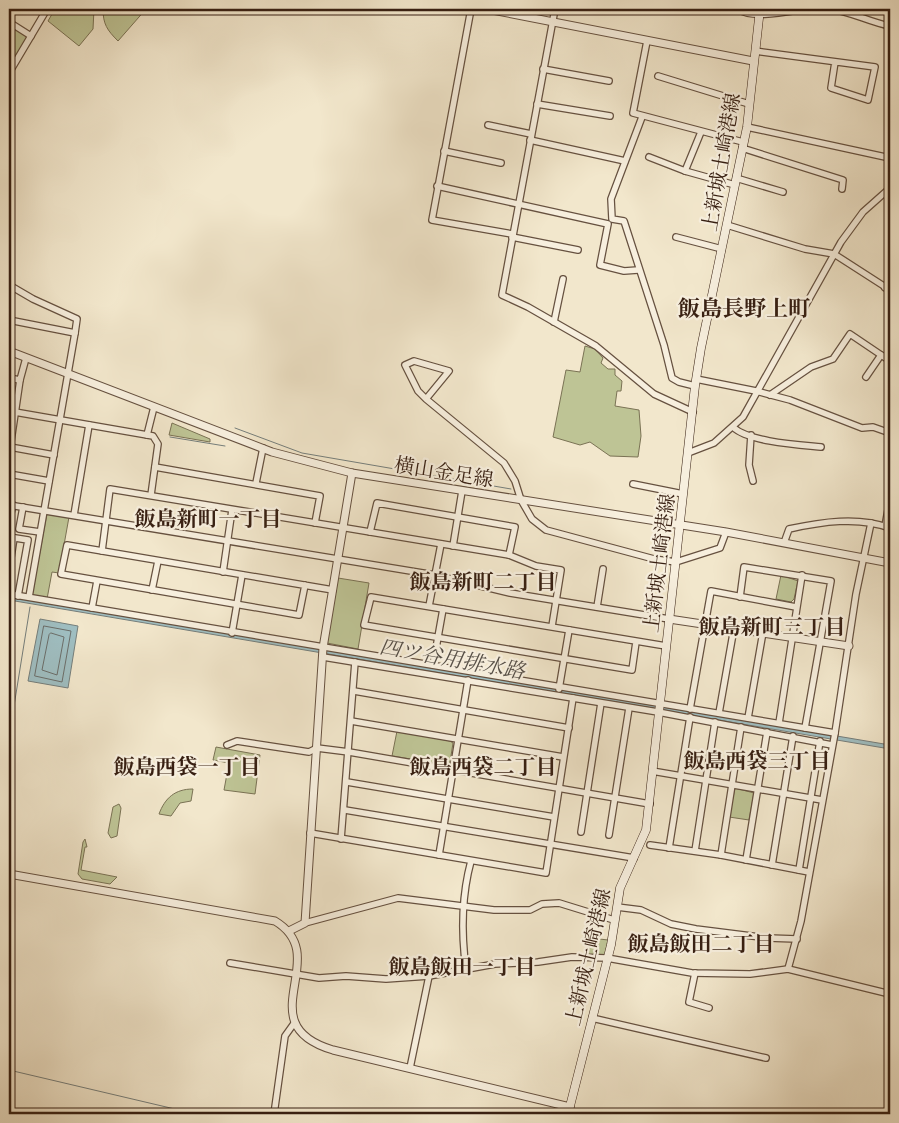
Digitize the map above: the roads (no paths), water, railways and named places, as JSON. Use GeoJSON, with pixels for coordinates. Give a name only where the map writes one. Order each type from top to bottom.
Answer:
{"type":"FeatureCollection","features":[{"type":"Feature","properties":{"kind":"main road","name":"上新城土崎港線"},"geometry":{"type":"LineString","coordinates":[[569,1111],[607,958],[620,888],[646,830],[658,708],[696,383],[747,127],[760,11]]}},
{"type":"Feature","properties":{"kind":"street"},"geometry":{"type":"LineString","coordinates":[[9,73],[47,9]]}},
{"type":"Feature","properties":{"kind":"street"},"geometry":{"type":"LineString","coordinates":[[471,9],[432,220],[578,250]]}},
{"type":"Feature","properties":{"kind":"street"},"geometry":{"type":"LineString","coordinates":[[487,9],[552,20],[647,41],[753,61]]}},
{"type":"Feature","properties":{"kind":"street"},"geometry":{"type":"LineString","coordinates":[[555,9],[502,295],[596,346],[654,394],[693,412]]}},
{"type":"Feature","properties":{"kind":"street"},"geometry":{"type":"LineString","coordinates":[[739,9],[748,14],[760,11],[779,14],[806,9]]}},
{"type":"Feature","properties":{"kind":"street"},"geometry":{"type":"LineString","coordinates":[[831,9],[849,11],[866,19],[890,26]]}},
{"type":"Feature","properties":{"kind":"street"},"geometry":{"type":"LineString","coordinates":[[9,22],[30,36]]}},
{"type":"Feature","properties":{"kind":"street"},"geometry":{"type":"LineString","coordinates":[[647,41],[633,113],[743,145],[843,180],[842,189]]}},
{"type":"Feature","properties":{"kind":"street"},"geometry":{"type":"LineString","coordinates":[[755,51],[875,67],[868,100],[831,88],[835,62]]}},
{"type":"Feature","properties":{"kind":"street"},"geometry":{"type":"LineString","coordinates":[[543,69],[608,81]]}},
{"type":"Feature","properties":{"kind":"street"},"geometry":{"type":"LineString","coordinates":[[658,76],[749,104]]}},
{"type":"Feature","properties":{"kind":"street"},"geometry":{"type":"LineString","coordinates":[[537,104],[610,116]]}},
{"type":"Feature","properties":{"kind":"street"},"geometry":{"type":"LineString","coordinates":[[642,116],[611,199],[612,219],[624,221],[638,270],[664,345],[672,378],[679,382],[756,390],[862,428],[873,427],[890,433]]}},
{"type":"Feature","properties":{"kind":"street"},"geometry":{"type":"LineString","coordinates":[[488,125],[625,161]]}},
{"type":"Feature","properties":{"kind":"street"},"geometry":{"type":"LineString","coordinates":[[747,127],[890,158]]}},
{"type":"Feature","properties":{"kind":"street"},"geometry":{"type":"LineString","coordinates":[[685,171],[700,132]]}},
{"type":"Feature","properties":{"kind":"street"},"geometry":{"type":"LineString","coordinates":[[444,151],[501,163]]}},
{"type":"Feature","properties":{"kind":"street"},"geometry":{"type":"LineString","coordinates":[[649,157],[685,171],[783,192]]}},
{"type":"Feature","properties":{"kind":"street"},"geometry":{"type":"LineString","coordinates":[[437,186],[608,224],[600,265],[624,272],[638,270]]}},
{"type":"Feature","properties":{"kind":"street"},"geometry":{"type":"LineString","coordinates":[[688,452],[714,443],[733,427],[746,412],[756,390],[834,254],[863,212],[890,188]]}},
{"type":"Feature","properties":{"kind":"street"},"geometry":{"type":"LineString","coordinates":[[727,225],[804,249],[834,254],[888,289],[890,282]]}},
{"type":"Feature","properties":{"kind":"street"},"geometry":{"type":"LineString","coordinates":[[676,237],[722,249]]}},
{"type":"Feature","properties":{"kind":"street"},"geometry":{"type":"LineString","coordinates":[[554,322],[563,279]]}},
{"type":"Feature","properties":{"kind":"street"},"geometry":{"type":"LineString","coordinates":[[9,284],[33,299],[77,319],[29,597]]}},
{"type":"Feature","properties":{"kind":"street"},"geometry":{"type":"LineString","coordinates":[[9,320],[75,333]]}},
{"type":"Feature","properties":{"kind":"street"},"geometry":{"type":"LineString","coordinates":[[770,395],[811,367],[832,359],[850,334],[890,361]]}},
{"type":"Feature","properties":{"kind":"street","name":"横山金足線"},"geometry":{"type":"LineString","coordinates":[[9,351],[295,460],[352,474],[726,532],[890,563]]}},
{"type":"Feature","properties":{"kind":"street"},"geometry":{"type":"LineString","coordinates":[[866,377],[881,355]]}},
{"type":"Feature","properties":{"kind":"street"},"geometry":{"type":"LineString","coordinates":[[9,455],[20,380],[26,358]]}},
{"type":"Feature","properties":{"kind":"street"},"geometry":{"type":"LineString","coordinates":[[426,399],[449,371],[414,361],[405,365],[418,391],[426,399],[504,463],[515,480],[521,500],[532,518],[546,530],[654,559],[676,562],[720,548],[726,532]]}},
{"type":"Feature","properties":{"kind":"street"},"geometry":{"type":"LineString","coordinates":[[9,378],[20,380]]}},
{"type":"Feature","properties":{"kind":"street"},"geometry":{"type":"LineString","coordinates":[[147,435],[154,407]]}},
{"type":"Feature","properties":{"kind":"street"},"geometry":{"type":"LineString","coordinates":[[9,411],[153,436],[158,444],[151,495]]}},
{"type":"Feature","properties":{"kind":"street"},"geometry":{"type":"LineString","coordinates":[[74,516],[89,425]]}},
{"type":"Feature","properties":{"kind":"street"},"geometry":{"type":"LineString","coordinates":[[733,427],[751,435],[788,444],[822,447]]}},
{"type":"Feature","properties":{"kind":"street"},"geometry":{"type":"LineString","coordinates":[[751,435],[749,465],[753,481]]}},
{"type":"Feature","properties":{"kind":"street"},"geometry":{"type":"LineString","coordinates":[[10,447],[54,455]]}},
{"type":"Feature","properties":{"kind":"street"},"geometry":{"type":"LineString","coordinates":[[256,483],[263,448]]}},
{"type":"Feature","properties":{"kind":"street"},"geometry":{"type":"LineString","coordinates":[[155,466],[320,496],[315,523]]}},
{"type":"Feature","properties":{"kind":"street"},"geometry":{"type":"LineString","coordinates":[[9,474],[49,481]]}},
{"type":"Feature","properties":{"kind":"street"},"geometry":{"type":"LineString","coordinates":[[304,923],[323,652],[352,474]]}},
{"type":"Feature","properties":{"kind":"street"},"geometry":{"type":"LineString","coordinates":[[633,484],[683,494]]}},
{"type":"Feature","properties":{"kind":"street"},"geometry":{"type":"LineString","coordinates":[[102,551],[110,489],[151,495],[509,555],[531,564],[561,570],[552,626]]}},
{"type":"Feature","properties":{"kind":"street"},"geometry":{"type":"LineString","coordinates":[[453,546],[462,491]]}},
{"type":"Feature","properties":{"kind":"street"},"geometry":{"type":"LineString","coordinates":[[784,543],[789,528],[817,522],[870,523],[887,527],[890,499]]}},
{"type":"Feature","properties":{"kind":"street"},"geometry":{"type":"LineString","coordinates":[[370,532],[377,503],[515,527],[509,555]]}},
{"type":"Feature","properties":{"kind":"street"},"geometry":{"type":"LineString","coordinates":[[9,521],[11,505],[435,575],[510,593],[849,646]]}},
{"type":"Feature","properties":{"kind":"street"},"geometry":{"type":"LineString","coordinates":[[23,507],[19,529],[40,532]]}},
{"type":"Feature","properties":{"kind":"street"},"geometry":{"type":"LineString","coordinates":[[223,572],[232,510]]}},
{"type":"Feature","properties":{"kind":"street"},"geometry":{"type":"LineString","coordinates":[[788,969],[797,938],[834,739],[856,594],[865,558],[870,523]]}},
{"type":"Feature","properties":{"kind":"street"},"geometry":{"type":"LineString","coordinates":[[9,571],[12,538],[28,540],[18,596]]}},
{"type":"Feature","properties":{"kind":"street"},"geometry":{"type":"LineString","coordinates":[[429,606],[440,544]]}},
{"type":"Feature","properties":{"kind":"street"},"geometry":{"type":"LineString","coordinates":[[304,585],[299,615],[62,574],[67,545],[223,572],[304,585],[333,590]]}},
{"type":"Feature","properties":{"kind":"street"},"geometry":{"type":"LineString","coordinates":[[152,590],[158,561]]}},
{"type":"Feature","properties":{"kind":"street"},"geometry":{"type":"LineString","coordinates":[[24,563],[35,564]]}},
{"type":"Feature","properties":{"kind":"street"},"geometry":{"type":"LineString","coordinates":[[740,597],[744,568],[802,575],[832,581],[805,728]]}},
{"type":"Feature","properties":{"kind":"street"},"geometry":{"type":"LineString","coordinates":[[596,607],[603,569]]}},
{"type":"Feature","properties":{"kind":"street"},"geometry":{"type":"LineString","coordinates":[[232,633],[242,575]]}},
{"type":"Feature","properties":{"kind":"street"},"geometry":{"type":"LineString","coordinates":[[779,723],[802,575]]}},
{"type":"Feature","properties":{"kind":"street"},"geometry":{"type":"LineString","coordinates":[[92,608],[97,581]]}},
{"type":"Feature","properties":{"kind":"street"},"geometry":{"type":"LineString","coordinates":[[690,709],[710,591],[796,607]]}},
{"type":"Feature","properties":{"kind":"street"},"geometry":{"type":"LineString","coordinates":[[9,594],[232,633],[323,652],[434,665],[658,708],[690,718],[767,732],[820,741],[834,739]]}},
{"type":"Feature","properties":{"kind":"street"},"geometry":{"type":"LineString","coordinates":[[636,642],[632,670],[438,639],[364,625],[371,597],[666,646]]}},
{"type":"Feature","properties":{"kind":"street"},"geometry":{"type":"LineString","coordinates":[[434,665],[443,610]]}},
{"type":"Feature","properties":{"kind":"street"},"geometry":{"type":"LineString","coordinates":[[720,714],[734,628]]}},
{"type":"Feature","properties":{"kind":"street"},"geometry":{"type":"LineString","coordinates":[[559,690],[569,630]]}},
{"type":"Feature","properties":{"kind":"street"},"geometry":{"type":"LineString","coordinates":[[748,718],[763,632]]}},
{"type":"Feature","properties":{"kind":"street"},"geometry":{"type":"LineString","coordinates":[[323,652],[355,662],[468,680],[559,690],[573,698],[629,708],[690,709],[779,723],[805,728],[834,739]]}},
{"type":"Feature","properties":{"kind":"street"},"geometry":{"type":"LineString","coordinates":[[341,839],[352,721],[355,662]]}},
{"type":"Feature","properties":{"kind":"street"},"geometry":{"type":"LineString","coordinates":[[439,855],[468,680]]}},
{"type":"Feature","properties":{"kind":"street"},"geometry":{"type":"LineString","coordinates":[[354,691],[568,728]]}},
{"type":"Feature","properties":{"kind":"street"},"geometry":{"type":"LineString","coordinates":[[310,833],[546,873],[573,698]]}},
{"type":"Feature","properties":{"kind":"street"},"geometry":{"type":"LineString","coordinates":[[581,832],[601,703]]}},
{"type":"Feature","properties":{"kind":"street"},"geometry":{"type":"LineString","coordinates":[[609,835],[629,708]]}},
{"type":"Feature","properties":{"kind":"street"},"geometry":{"type":"LineString","coordinates":[[668,848],[690,718]]}},
{"type":"Feature","properties":{"kind":"street"},"geometry":{"type":"LineString","coordinates":[[352,721],[563,757]]}},
{"type":"Feature","properties":{"kind":"street"},"geometry":{"type":"LineString","coordinates":[[695,851],[715,722]]}},
{"type":"Feature","properties":{"kind":"street"},"geometry":{"type":"LineString","coordinates":[[721,855],[741,727]]}},
{"type":"Feature","properties":{"kind":"street"},"geometry":{"type":"LineString","coordinates":[[746,860],[767,732]]}},
{"type":"Feature","properties":{"kind":"street"},"geometry":{"type":"LineString","coordinates":[[772,865],[793,736]]}},
{"type":"Feature","properties":{"kind":"street"},"geometry":{"type":"LineString","coordinates":[[227,745],[237,741],[309,752],[317,748],[349,752],[650,804]]}},
{"type":"Feature","properties":{"kind":"street"},"geometry":{"type":"LineString","coordinates":[[799,870],[820,741]]}},
{"type":"Feature","properties":{"kind":"street"},"geometry":{"type":"LineString","coordinates":[[652,771],[822,800]]}},
{"type":"Feature","properties":{"kind":"street"},"geometry":{"type":"LineString","coordinates":[[347,782],[554,817]]}},
{"type":"Feature","properties":{"kind":"street"},"geometry":{"type":"LineString","coordinates":[[344,810],[634,858]]}},
{"type":"Feature","properties":{"kind":"street"},"geometry":{"type":"LineString","coordinates":[[650,845],[721,855],[809,872]]}},
{"type":"Feature","properties":{"kind":"street"},"geometry":{"type":"LineString","coordinates":[[466,969],[461,928],[464,886],[471,861]]}},
{"type":"Feature","properties":{"kind":"street"},"geometry":{"type":"LineString","coordinates":[[9,874],[262,917],[275,921],[289,931],[295,940],[298,951],[292,1000],[295,1022],[305,1036],[322,1047],[410,1068],[569,1111]]}},
{"type":"Feature","properties":{"kind":"street"},"geometry":{"type":"LineString","coordinates":[[289,931],[304,923],[398,898],[463,907],[530,910],[542,904],[559,903],[614,920]]}},
{"type":"Feature","properties":{"kind":"street"},"geometry":{"type":"LineString","coordinates":[[617,906],[641,910],[672,924],[687,928],[768,938],[797,938]]}},
{"type":"Feature","properties":{"kind":"street"},"geometry":{"type":"LineString","coordinates":[[230,964],[319,978],[346,976],[386,979],[430,976],[495,964],[538,962],[572,957],[607,958],[649,967],[695,973],[750,974],[788,969],[890,994]]}},
{"type":"Feature","properties":{"kind":"street"},"geometry":{"type":"LineString","coordinates":[[695,973],[689,1002],[709,1008]]}},
{"type":"Feature","properties":{"kind":"street"},"geometry":{"type":"LineString","coordinates":[[410,1068],[430,976]]}},
{"type":"Feature","properties":{"kind":"street"},"geometry":{"type":"LineString","coordinates":[[592,1018],[766,1058]]}},
{"type":"Feature","properties":{"kind":"street"},"geometry":{"type":"LineString","coordinates":[[274,1114],[285,1036],[295,1022]]}},
{"type":"Feature","properties":{"kind":"water","name":"四ツ谷用排水路"},"geometry":{"type":"Polygon","coordinates":[[[9,596],[890,745],[890,749],[9,600],[9,596]]]}},
{"type":"Feature","properties":{"kind":"water"},"geometry":{"type":"Polygon","coordinates":[[[40,619],[78,626],[68,688],[28,681],[40,619]]]}},
{"type":"Feature","properties":{"kind":"waterway"},"geometry":{"type":"LineString","coordinates":[[235,428],[302,453],[511,489]]}},
{"type":"Feature","properties":{"kind":"waterway"},"geometry":{"type":"LineString","coordinates":[[170,437],[225,446]]}},
{"type":"Feature","properties":{"kind":"waterway"},"geometry":{"type":"LineString","coordinates":[[9,737],[30,607]]}},
{"type":"Feature","properties":{"kind":"waterway"},"geometry":{"type":"LineString","coordinates":[[9,1070],[196,1114]]}},
{"type":"Feature","properties":{"kind":"district","name":"飯島長野上町"},"geometry":{"type":"Point","coordinates":[744,308]}},
{"type":"Feature","properties":{"kind":"district","name":"飯島新町一丁目"},"geometry":{"type":"Point","coordinates":[208,519]}},
{"type":"Feature","properties":{"kind":"district","name":"飯島新町二丁目"},"geometry":{"type":"Point","coordinates":[483,582]}},
{"type":"Feature","properties":{"kind":"district","name":"飯島新町三丁目"},"geometry":{"type":"Point","coordinates":[772,627]}},
{"type":"Feature","properties":{"kind":"district","name":"飯島西袋三丁目"},"geometry":{"type":"Point","coordinates":[757,761]}},
{"type":"Feature","properties":{"kind":"district","name":"飯島西袋一丁目"},"geometry":{"type":"Point","coordinates":[187,767]}},
{"type":"Feature","properties":{"kind":"district","name":"飯島西袋二丁目"},"geometry":{"type":"Point","coordinates":[483,767]}},
{"type":"Feature","properties":{"kind":"district","name":"飯島飯田二丁目"},"geometry":{"type":"Point","coordinates":[701,944]}},
{"type":"Feature","properties":{"kind":"district","name":"飯島飯田一丁目"},"geometry":{"type":"Point","coordinates":[462,967]}}]}
